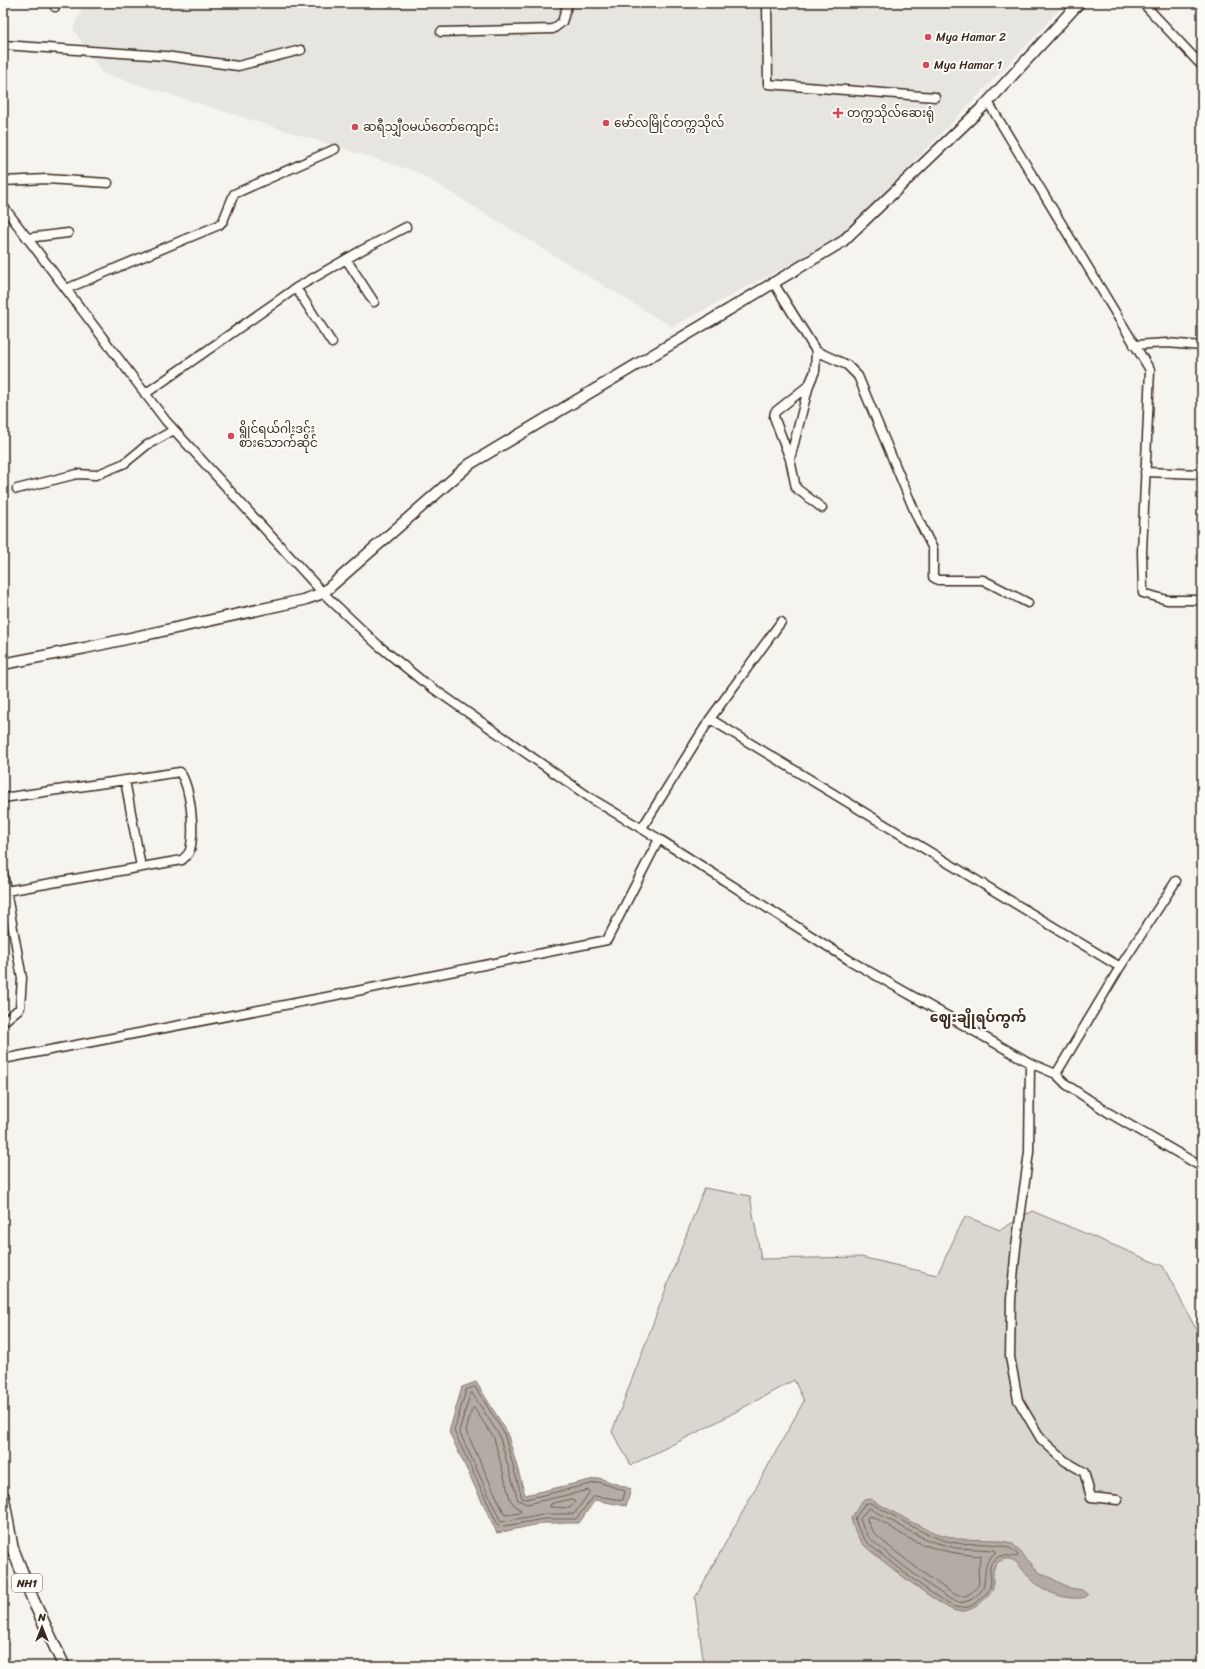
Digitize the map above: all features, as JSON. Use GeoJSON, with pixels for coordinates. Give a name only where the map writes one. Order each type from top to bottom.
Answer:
{"type":"FeatureCollection","features":[{"type":"Feature","properties":{"kind":"highway","name":"NH1"},"geometry":{"type":"LineString","coordinates":[[3,1496],[7,1548],[64,1666]]}},
{"type":"Feature","properties":{"kind":"main road"},"geometry":{"type":"LineString","coordinates":[[3,664],[85,648],[303,600],[323,593],[470,464],[842,242],[988,102],[1079,3]]}},
{"type":"Feature","properties":{"kind":"street"},"geometry":{"type":"LineString","coordinates":[[441,32],[553,29],[562,22],[568,3]]}},
{"type":"Feature","properties":{"kind":"street"},"geometry":{"type":"LineString","coordinates":[[767,3],[768,84],[935,98]]}},
{"type":"Feature","properties":{"kind":"street"},"geometry":{"type":"LineString","coordinates":[[1143,3],[1202,66]]}},
{"type":"Feature","properties":{"kind":"street"},"geometry":{"type":"LineString","coordinates":[[3,45],[165,56],[238,66],[302,50]]}},
{"type":"Feature","properties":{"kind":"street"},"geometry":{"type":"LineString","coordinates":[[988,102],[1150,370],[1145,472],[1143,593],[1167,600],[1202,600]]}},
{"type":"Feature","properties":{"kind":"street"},"geometry":{"type":"LineString","coordinates":[[66,289],[219,225],[223,221],[234,194],[335,149]]}},
{"type":"Feature","properties":{"kind":"street"},"geometry":{"type":"LineString","coordinates":[[3,181],[47,179],[108,183]]}},
{"type":"Feature","properties":{"kind":"street"},"geometry":{"type":"LineString","coordinates":[[3,206],[145,394],[174,430],[323,593],[378,645],[421,680],[592,799],[642,828],[849,960],[1030,1063],[1056,1074],[1067,1085],[1109,1113],[1202,1167]]}},
{"type":"Feature","properties":{"kind":"street"},"geometry":{"type":"LineString","coordinates":[[145,394],[296,288],[406,227]]}},
{"type":"Feature","properties":{"kind":"street"},"geometry":{"type":"LineString","coordinates":[[27,238],[68,232]]}},
{"type":"Feature","properties":{"kind":"street"},"geometry":{"type":"LineString","coordinates":[[346,259],[374,302]]}},
{"type":"Feature","properties":{"kind":"street"},"geometry":{"type":"LineString","coordinates":[[773,282],[816,350],[847,365],[858,376],[917,517],[933,549],[933,577],[938,580],[983,580],[1028,603]]}},
{"type":"Feature","properties":{"kind":"street"},"geometry":{"type":"LineString","coordinates":[[296,288],[332,343]]}},
{"type":"Feature","properties":{"kind":"street"},"geometry":{"type":"LineString","coordinates":[[1134,344],[1167,343],[1202,346]]}},
{"type":"Feature","properties":{"kind":"street"},"geometry":{"type":"LineString","coordinates":[[790,459],[809,384],[815,371],[816,350]]}},
{"type":"Feature","properties":{"kind":"street"},"geometry":{"type":"LineString","coordinates":[[809,384],[774,414],[790,459],[796,488],[822,508]]}},
{"type":"Feature","properties":{"kind":"street"},"geometry":{"type":"LineString","coordinates":[[17,490],[77,474],[96,475],[125,463],[147,445],[174,430]]}},
{"type":"Feature","properties":{"kind":"street"},"geometry":{"type":"LineString","coordinates":[[1145,472],[1202,474]]}},
{"type":"Feature","properties":{"kind":"street"},"geometry":{"type":"LineString","coordinates":[[642,828],[710,719],[781,622]]}},
{"type":"Feature","properties":{"kind":"street"},"geometry":{"type":"LineString","coordinates":[[710,719],[1120,967]]}},
{"type":"Feature","properties":{"kind":"street"},"geometry":{"type":"LineString","coordinates":[[3,798],[180,772],[186,781],[192,819],[190,852],[182,860],[6,891]]}},
{"type":"Feature","properties":{"kind":"street"},"geometry":{"type":"LineString","coordinates":[[125,780],[141,867]]}},
{"type":"Feature","properties":{"kind":"street"},"geometry":{"type":"LineString","coordinates":[[3,1059],[342,994],[607,940],[659,839]]}},
{"type":"Feature","properties":{"kind":"street"},"geometry":{"type":"LineString","coordinates":[[3,874],[22,978],[20,1008],[3,1022]]}},
{"type":"Feature","properties":{"kind":"street"},"geometry":{"type":"LineString","coordinates":[[1056,1074],[1120,967],[1176,881]]}},
{"type":"Feature","properties":{"kind":"street"},"geometry":{"type":"LineString","coordinates":[[1030,1063],[1029,1152],[1016,1247],[1011,1299],[1010,1357],[1018,1400],[1041,1439],[1065,1461],[1084,1472],[1091,1497],[1118,1500]]}},
{"type":"Feature","properties":{"kind":"shaded area","name":"မော်လမြိုင်တက္ကသိုလ်"},"geometry":{"type":"Polygon","coordinates":[[[84,3],[1065,3],[1024,48],[841,237],[672,327],[417,172],[102,73],[73,29],[84,3]]]}},
{"type":"Feature","properties":{"kind":"shaded area"},"geometry":{"type":"Polygon","coordinates":[[[704,1188],[750,1196],[761,1259],[861,1257],[937,1275],[965,1216],[1000,1230],[1032,1211],[1163,1266],[1197,1331],[1202,1334],[1202,1666],[704,1666],[695,1598],[804,1401],[794,1380],[704,1429],[631,1465],[612,1432],[704,1188]]]}},
{"type":"Feature","properties":{"kind":"water"},"geometry":{"type":"Polygon","coordinates":[[[476,1382],[507,1432],[525,1495],[599,1478],[631,1489],[626,1506],[595,1500],[579,1523],[544,1523],[497,1533],[449,1432],[462,1387],[476,1382]]]}},
{"type":"Feature","properties":{"kind":"water"},"geometry":{"type":"Polygon","coordinates":[[[870,1499],[913,1523],[933,1532],[957,1539],[996,1540],[1012,1543],[1039,1572],[1070,1588],[1082,1590],[1088,1595],[1083,1598],[1073,1598],[1060,1596],[1049,1592],[1033,1581],[1013,1560],[1006,1559],[996,1563],[993,1571],[993,1589],[977,1606],[962,1611],[956,1611],[949,1608],[909,1581],[862,1543],[855,1531],[851,1518],[863,1500],[870,1499]]]}},
{"type":"Feature","properties":{"kind":"place","name":"Mya Hamar 2"},"geometry":{"type":"Point","coordinates":[928,37]}},
{"type":"Feature","properties":{"kind":"place","name":"Mya Hamar 1"},"geometry":{"type":"Point","coordinates":[926,65]}},
{"type":"Feature","properties":{"kind":"place","name":"တက္ကသိုလ်ဆေးရုံ"},"geometry":{"type":"Point","coordinates":[838,113]}},
{"type":"Feature","properties":{"kind":"place","name":"မော်လမြိုင်တက္ကသိုလ်"},"geometry":{"type":"Point","coordinates":[606,123]}},
{"type":"Feature","properties":{"kind":"place","name":"ဆရီသျှီဝမယ်တော်ကျောင်း"},"geometry":{"type":"Point","coordinates":[355,127]}},
{"type":"Feature","properties":{"kind":"place","name":"ရွိုင်ရယ်ဂါးဒင်း စားသောက်ဆိုင်"},"geometry":{"type":"Point","coordinates":[231,436]}},
{"type":"Feature","properties":{"kind":"district","name":"ဈေးချိုရပ်ကွက်"},"geometry":{"type":"Point","coordinates":[978,1017]}}]}
